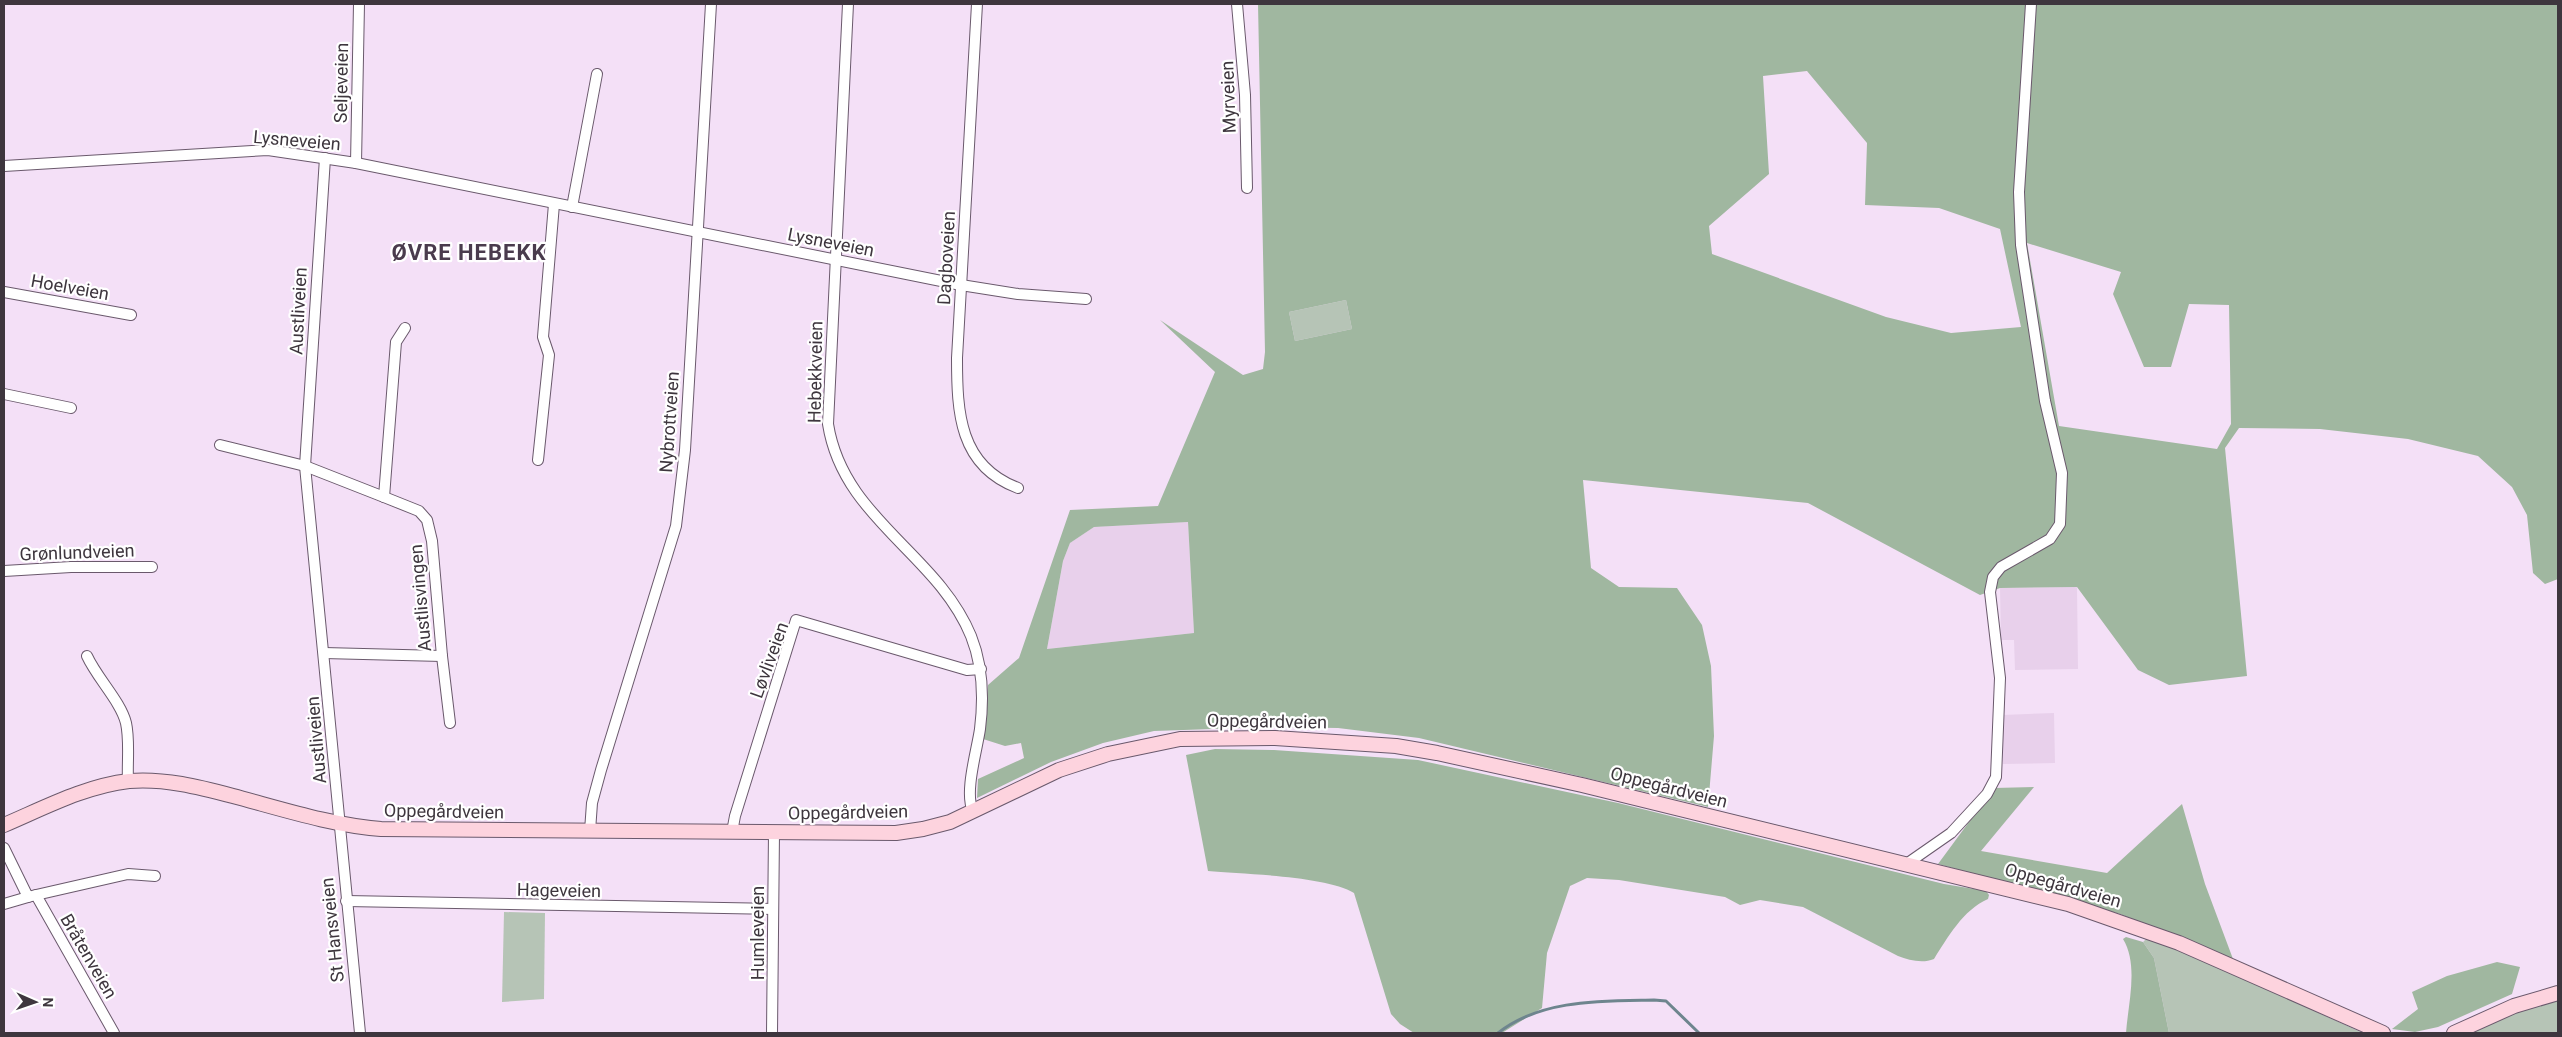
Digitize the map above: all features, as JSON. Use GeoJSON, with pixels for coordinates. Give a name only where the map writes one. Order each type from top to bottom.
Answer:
{"type":"FeatureCollection","features":[{"type":"Feature","properties":{"kind":"main road","name":"Oppegårdveien"},"geometry":{"type":"LineString","coordinates":[[4,825],[85,792],[128,782],[160,781],[191,786],[340,824],[403,830],[906,832],[941,825],[973,812],[1059,770],[1108,754],[1180,740],[1274,738],[1396,746],[1437,753],[1582,785],[1905,865],[2011,888],[2068,904],[2179,943],[2383,1033]]}},
{"type":"Feature","properties":{"kind":"main road"},"geometry":{"type":"LineString","coordinates":[[2454,1033],[2514,1006],[2558,993]]}},
{"type":"Feature","properties":{"kind":"street","name":"Seljeveien"},"geometry":{"type":"LineString","coordinates":[[356,163],[359,4]]}},
{"type":"Feature","properties":{"kind":"street","name":"Nybrottveien"},"geometry":{"type":"LineString","coordinates":[[590,831],[592,803],[600,770],[676,526],[685,450],[696,232],[711,4]]}},
{"type":"Feature","properties":{"kind":"street","name":"Hebekkveien"},"geometry":{"type":"LineString","coordinates":[[848,4],[828,413],[833,449],[844,476],[855,492],[932,577],[955,607],[970,634],[981,669],[983,697],[970,793],[973,812]]}},
{"type":"Feature","properties":{"kind":"street","name":"Dagboveien"},"geometry":{"type":"LineString","coordinates":[[977,4],[957,358],[957,402],[962,429],[975,455],[987,471],[1002,482],[1018,488]]}},
{"type":"Feature","properties":{"kind":"street","name":"Myrveien"},"geometry":{"type":"LineString","coordinates":[[1237,4],[1244,87],[1247,188]]}},
{"type":"Feature","properties":{"kind":"street"},"geometry":{"type":"LineString","coordinates":[[1905,865],[1950,833],[1987,794],[1996,777],[2000,678],[1990,592],[1993,577],[2001,567],[2050,540],[2060,524],[2062,473],[2046,401],[2021,245],[2019,192],[2031,4]]}},
{"type":"Feature","properties":{"kind":"street"},"geometry":{"type":"LineString","coordinates":[[572,207],[596,74]]}},
{"type":"Feature","properties":{"kind":"street","name":"Lysneveien"},"geometry":{"type":"LineString","coordinates":[[4,166],[268,150],[356,163],[554,204],[836,258],[961,285],[1018,294],[1086,299]]}},
{"type":"Feature","properties":{"kind":"street","name":"Austliveien"},"geometry":{"type":"LineString","coordinates":[[325,158],[305,466],[340,824]]}},
{"type":"Feature","properties":{"kind":"street"},"geometry":{"type":"LineString","coordinates":[[538,460],[549,355],[543,337],[554,204]]}},
{"type":"Feature","properties":{"kind":"street","name":"Hoelveien"},"geometry":{"type":"LineString","coordinates":[[4,292],[131,315]]}},
{"type":"Feature","properties":{"kind":"street"},"geometry":{"type":"LineString","coordinates":[[384,498],[396,342],[400,332],[405,328]]}},
{"type":"Feature","properties":{"kind":"street"},"geometry":{"type":"LineString","coordinates":[[4,394],[71,408]]}},
{"type":"Feature","properties":{"kind":"street"},"geometry":{"type":"LineString","coordinates":[[220,445],[305,466]]}},
{"type":"Feature","properties":{"kind":"street","name":"Austlisvingen"},"geometry":{"type":"LineString","coordinates":[[305,466],[419,511],[427,520],[432,541],[450,723]]}},
{"type":"Feature","properties":{"kind":"street","name":"Grønlundveien"},"geometry":{"type":"LineString","coordinates":[[4,571],[71,567],[152,567]]}},
{"type":"Feature","properties":{"kind":"street","name":"Løvliveien"},"geometry":{"type":"LineString","coordinates":[[732,832],[735,816],[796,620],[967,670],[981,669]]}},
{"type":"Feature","properties":{"kind":"street"},"geometry":{"type":"LineString","coordinates":[[324,654],[442,656]]}},
{"type":"Feature","properties":{"kind":"street"},"geometry":{"type":"LineString","coordinates":[[87,656],[99,680],[119,706],[126,722],[128,782]]}},
{"type":"Feature","properties":{"kind":"street","name":"St Hansveien"},"geometry":{"type":"LineString","coordinates":[[340,824],[360,1033]]}},
{"type":"Feature","properties":{"kind":"street","name":"Humleveien"},"geometry":{"type":"LineString","coordinates":[[772,1033],[774,832]]}},
{"type":"Feature","properties":{"kind":"street","name":"Bråtenveien"},"geometry":{"type":"LineString","coordinates":[[4,848],[114,1033]]}},
{"type":"Feature","properties":{"kind":"street","name":"Bråtenveien"},"geometry":{"type":"LineString","coordinates":[[4,904],[128,874],[155,876]]}},
{"type":"Feature","properties":{"kind":"street","name":"Hageveien"},"geometry":{"type":"LineString","coordinates":[[346,901],[773,909]]}},
{"type":"Feature","properties":{"kind":"shaded area"},"geometry":{"type":"Polygon","coordinates":[[[1188,522],[1194,633],[1047,649],[1063,561],[1070,543],[1094,527],[1188,522]]]}},
{"type":"Feature","properties":{"kind":"shaded area"},"geometry":{"type":"Polygon","coordinates":[[[2077,587],[2078,669],[2015,670],[2014,640],[2001,640],[2000,588],[2077,587]]]}},
{"type":"Feature","properties":{"kind":"shaded area"},"geometry":{"type":"Polygon","coordinates":[[[2054,713],[2055,763],[2003,764],[2002,715],[2054,713]]]}},
{"type":"Feature","properties":{"kind":"green space"},"geometry":{"type":"Polygon","coordinates":[[[1258,4],[2558,4],[2558,579],[2545,584],[2533,573],[2527,515],[2512,487],[2478,456],[2408,439],[2320,429],[2239,428],[2225,448],[2247,676],[2169,685],[2138,670],[2077,587],[2000,588],[1980,595],[1808,503],[1583,480],[1591,568],[1619,587],[1677,588],[1702,625],[1711,666],[1714,736],[1708,807],[1419,738],[1338,728],[1275,727],[1154,731],[1103,743],[1051,762],[977,798],[978,779],[1024,758],[1021,743],[1005,746],[983,739],[988,685],[1019,658],[1070,510],[1158,506],[1215,372],[1160,320],[1243,375],[1263,369],[1265,352],[1258,4]],[[1807,71],[1763,76],[1769,174],[1709,226],[1712,254],[1886,317],[1951,333],[2021,327],[2000,229],[1939,208],[1865,205],[1867,143],[1807,71]],[[2027,243],[2059,426],[2217,449],[2231,424],[2229,305],[2189,304],[2171,367],[2144,367],[2113,294],[2121,272],[2027,243]],[[1346,300],[1289,312],[1295,341],[1352,329],[1346,300]],[[1188,522],[1094,527],[1070,543],[1063,561],[1047,649],[1194,633],[1188,522]]]}},
{"type":"Feature","properties":{"kind":"green space"},"geometry":{"type":"Polygon","coordinates":[[[1346,300],[1352,329],[1295,341],[1289,312],[1346,300]]]}},
{"type":"Feature","properties":{"kind":"green space"},"geometry":{"type":"Polygon","coordinates":[[[1215,749],[1274,750],[1418,760],[1618,803],[1944,884],[1986,891],[1989,895],[1988,899],[1964,917],[1934,959],[1920,961],[1898,956],[1803,907],[1760,900],[1740,905],[1725,897],[1619,880],[1587,878],[1570,886],[1547,953],[1542,1008],[1502,1033],[1414,1033],[1400,1024],[1391,1014],[1354,893],[1341,887],[1305,879],[1208,871],[1186,755],[1215,749]]]}},
{"type":"Feature","properties":{"kind":"green space"},"geometry":{"type":"Polygon","coordinates":[[[2034,787],[1981,851],[2107,873],[2182,804],[2205,884],[2233,959],[2120,914],[1938,864],[1994,788],[2034,787]]]}},
{"type":"Feature","properties":{"kind":"green space"},"geometry":{"type":"Polygon","coordinates":[[[504,912],[545,913],[544,999],[502,1002],[504,912]]]}},
{"type":"Feature","properties":{"kind":"green space"},"geometry":{"type":"Polygon","coordinates":[[[2149,936],[2363,1033],[2169,1033],[2154,958],[2143,942],[2149,936]]]}},
{"type":"Feature","properties":{"kind":"green space"},"geometry":{"type":"Polygon","coordinates":[[[2126,937],[2143,942],[2154,958],[2169,1033],[2126,1033],[2132,973],[2128,949],[2123,939],[2126,937]]]}},
{"type":"Feature","properties":{"kind":"green space"},"geometry":{"type":"Polygon","coordinates":[[[2497,962],[2520,967],[2512,994],[2438,1027],[2415,1032],[2392,1029],[2418,1009],[2412,992],[2447,976],[2497,962]]]}},
{"type":"Feature","properties":{"kind":"green space"},"geometry":{"type":"Polygon","coordinates":[[[2558,999],[2558,1033],[2464,1033],[2500,1017],[2558,999]]]}},
{"type":"Feature","properties":{"kind":"waterway"},"geometry":{"type":"LineString","coordinates":[[1498,1033],[1515,1022],[1553,1008],[1593,1002],[1654,1000],[1666,1001],[1699,1033]]}},
{"type":"Feature","properties":{"kind":"district","name":"ØVRE HEBEKK"},"geometry":{"type":"Point","coordinates":[469,252]}}]}
